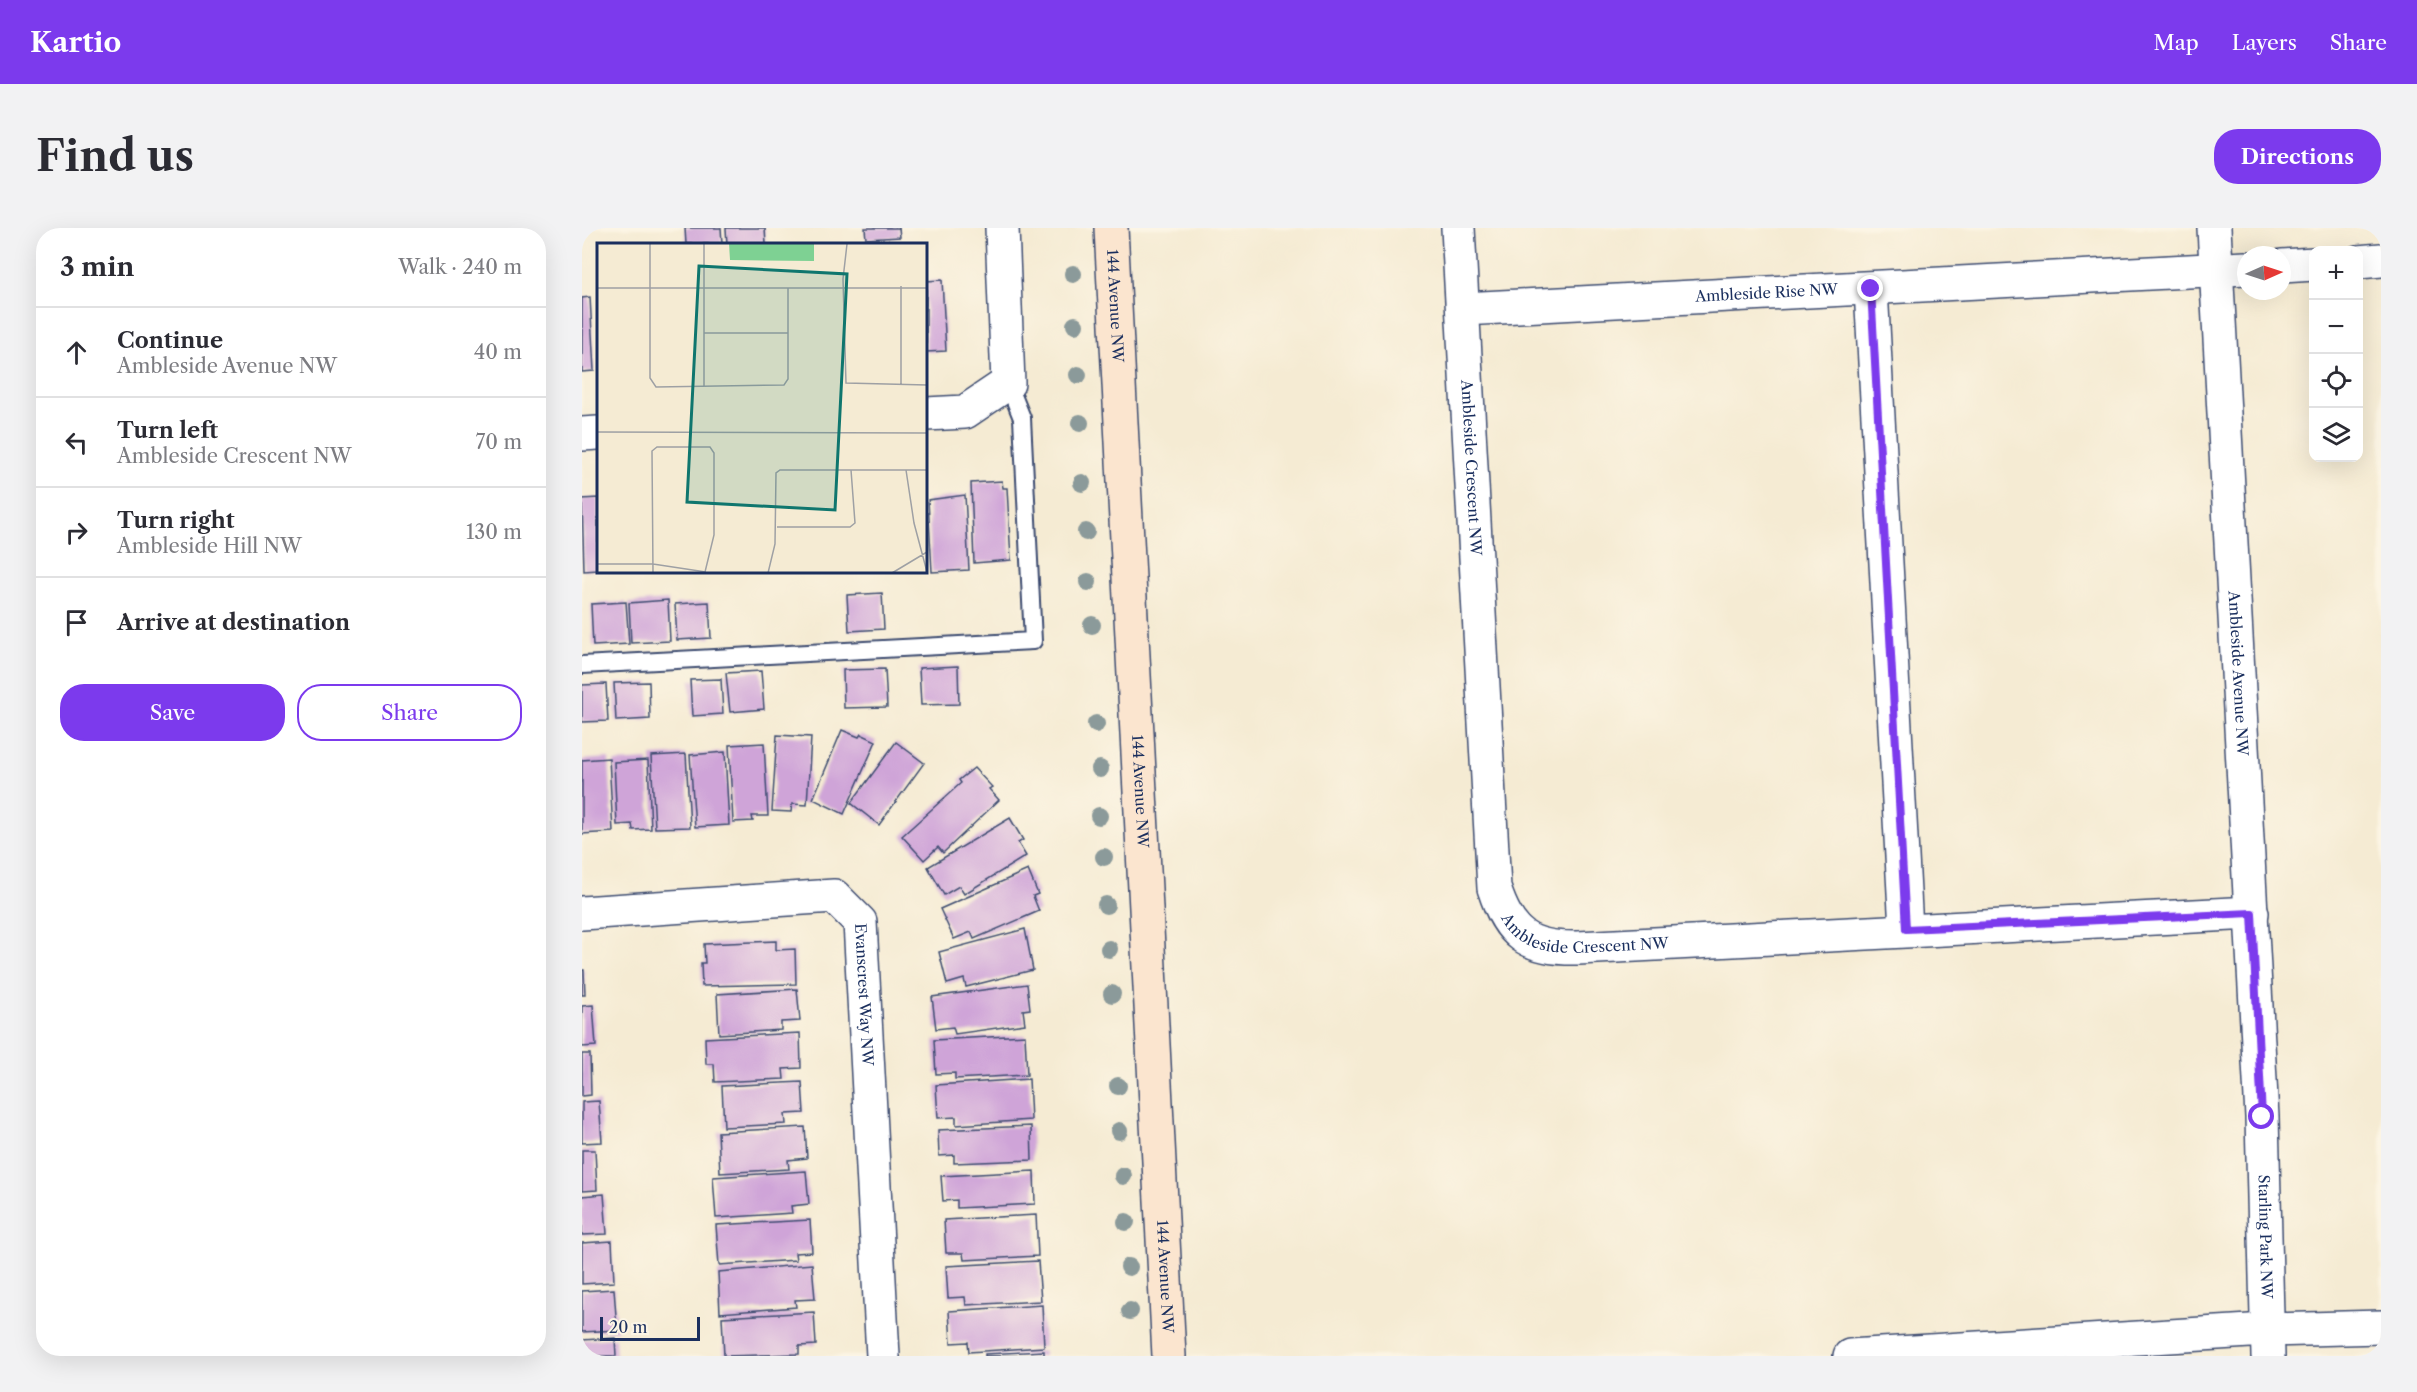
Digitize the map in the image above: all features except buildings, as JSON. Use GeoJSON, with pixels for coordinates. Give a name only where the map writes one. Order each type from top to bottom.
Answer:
{"type":"FeatureCollection","features":[{"type":"Feature","properties":{"kind":"main road","name":"144 Avenue NW"},"geometry":{"type":"LineString","coordinates":[[1111,228],[1169,1356]]}},
{"type":"Feature","properties":{"kind":"street"},"geometry":{"type":"LineString","coordinates":[[927,414],[965,412],[1008,383],[1002,228]]}},
{"type":"Feature","properties":{"kind":"street","name":"Ambleside Crescent NW"},"geometry":{"type":"LineString","coordinates":[[1458,228],[1494,888],[1506,919],[1518,933],[1554,949],[1906,929],[2252,913]]}},
{"type":"Feature","properties":{"kind":"street","name":"Ambleside Avenue NW"},"geometry":{"type":"LineString","coordinates":[[2214,228],[2231,269],[2252,913],[2262,1117]]}},
{"type":"Feature","properties":{"kind":"street"},"geometry":{"type":"LineString","coordinates":[[2363,262],[2381,260]]}},
{"type":"Feature","properties":{"kind":"street"},"geometry":{"type":"LineString","coordinates":[[2291,265],[2309,264]]}},
{"type":"Feature","properties":{"kind":"street","name":"Ambleside Rise NW"},"geometry":{"type":"LineString","coordinates":[[1463,309],[2231,269]]}},
{"type":"Feature","properties":{"kind":"street"},"geometry":{"type":"LineString","coordinates":[[1871,289],[1906,929]]}},
{"type":"Feature","properties":{"kind":"street"},"geometry":{"type":"LineString","coordinates":[[582,434],[597,433]]}},
{"type":"Feature","properties":{"kind":"street","name":"Evanscrest Way NW"},"geometry":{"type":"LineString","coordinates":[[582,913],[834,896],[860,922],[883,1356]]}},
{"type":"Feature","properties":{"kind":"street","name":"Starling Park NW"},"geometry":{"type":"LineString","coordinates":[[2262,1117],[2267,1343]]}},
{"type":"Feature","properties":{"kind":"street"},"geometry":{"type":"LineString","coordinates":[[1850,1356],[2267,1343],[2381,1327]]}},
{"type":"Feature","properties":{"kind":"lane"},"geometry":{"type":"LineString","coordinates":[[582,665],[1033,641],[1022,418],[1008,383]]}},
{"type":"Feature","properties":{"kind":"route"},"geometry":{"type":"LineString","coordinates":[[1871,289],[1906,929],[2252,913],[2262,1117]]}}]}
